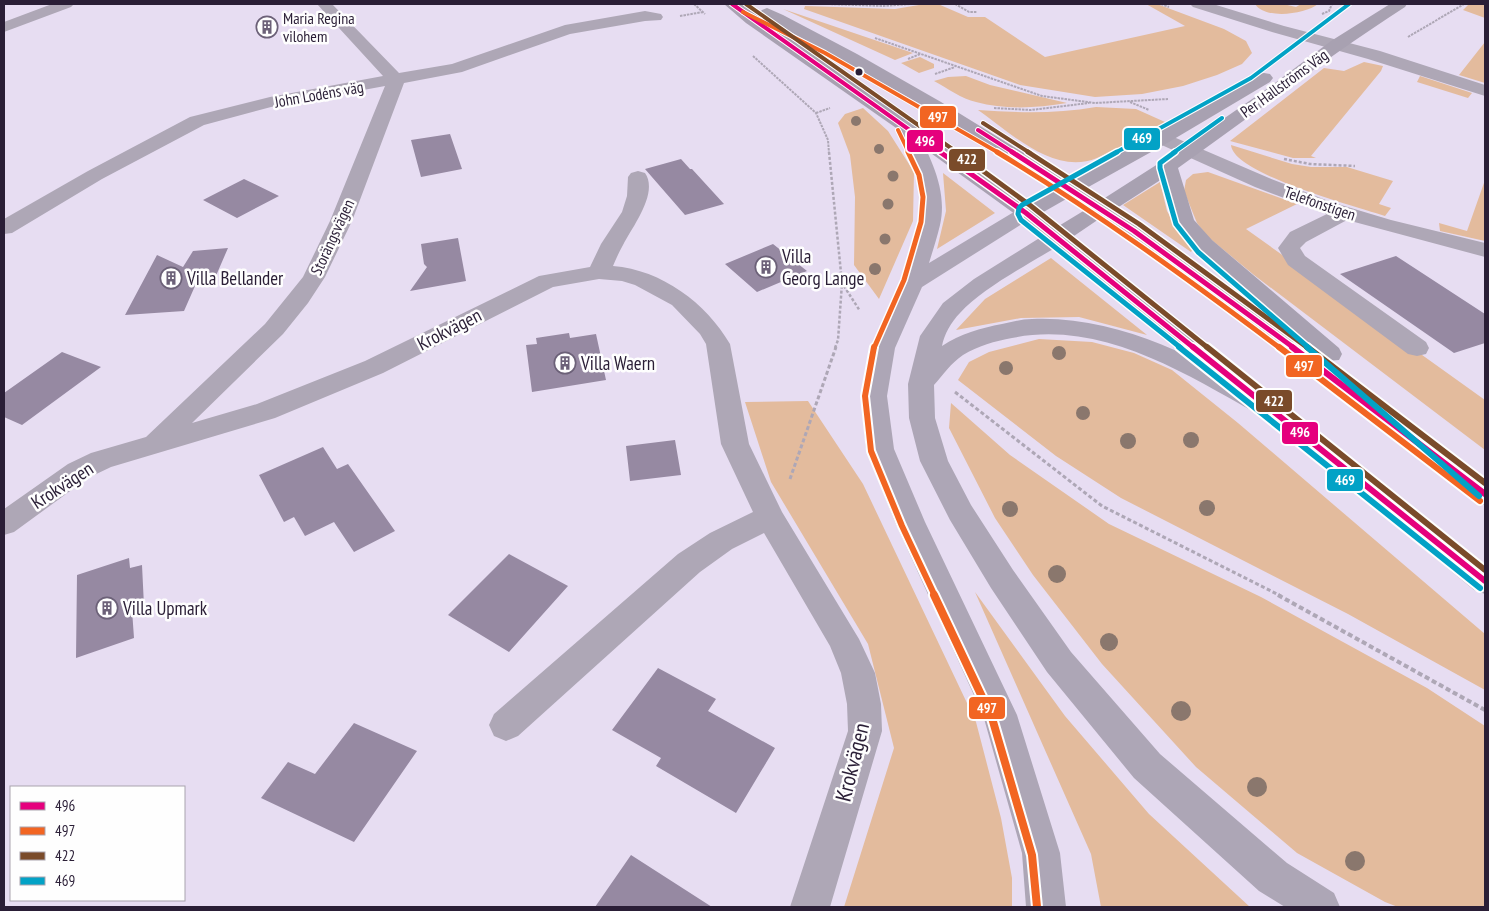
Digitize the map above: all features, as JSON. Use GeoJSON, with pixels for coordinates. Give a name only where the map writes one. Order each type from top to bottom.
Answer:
{"type":"FeatureCollection","features":[{"type":"Feature","properties":{"kind":"highway"},"geometry":{"type":"LineString","coordinates":[[906,126],[927,172],[932,196],[930,224],[912,283],[882,348],[874,396],[880,449],[910,522],[1000,715],[1041,852],[1046,907]]}},
{"type":"Feature","properties":{"kind":"highway"},"geometry":{"type":"LineString","coordinates":[[912,283],[1026,213]]}},
{"type":"Feature","properties":{"kind":"highway"},"geometry":{"type":"LineString","coordinates":[[1057,238],[982,284],[951,308],[932,336],[921,384],[922,418],[934,461],[960,512],[1002,579],[1059,662],[1147,766],[1273,877],[1320,907]]}},
{"type":"Feature","properties":{"kind":"highway"},"geometry":{"type":"LineString","coordinates":[[921,384],[946,356],[972,340],[1005,330],[1039,326],[1070,326],[1102,332],[1168,355],[1279,414]]}},
{"type":"Feature","properties":{"kind":"main road"},"geometry":{"type":"LineString","coordinates":[[732,4],[1026,213],[1485,581]]}},
{"type":"Feature","properties":{"kind":"main road"},"geometry":{"type":"LineString","coordinates":[[747,4],[776,17],[908,88],[1102,209],[1273,332],[1485,494]]}},
{"type":"Feature","properties":{"kind":"main road","name":"Per Hallströms Väg"},"geometry":{"type":"LineString","coordinates":[[1026,213],[1256,84],[1318,39],[1350,12],[1364,4]]}},
{"type":"Feature","properties":{"kind":"main road","name":"Per Hallströms Väg"},"geometry":{"type":"LineString","coordinates":[[1057,238],[1168,166],[1277,90],[1337,44],[1400,4]]}},
{"type":"Feature","properties":{"kind":"main road"},"geometry":{"type":"LineString","coordinates":[[1168,166],[1184,221],[1204,245],[1485,490]]}},
{"type":"Feature","properties":{"kind":"street"},"geometry":{"type":"LineString","coordinates":[[4,27],[66,4]]}},
{"type":"Feature","properties":{"kind":"street"},"geometry":{"type":"LineString","coordinates":[[324,4],[396,80]]}},
{"type":"Feature","properties":{"kind":"street"},"geometry":{"type":"LineString","coordinates":[[1198,4],[1278,29],[1337,44]]}},
{"type":"Feature","properties":{"kind":"street","name":"John Lodéns väg"},"geometry":{"type":"LineString","coordinates":[[4,228],[111,166],[197,121],[270,102],[396,80],[471,64],[564,30],[626,19],[655,17]]}},
{"type":"Feature","properties":{"kind":"street","name":"Per Hallströms Väg"},"geometry":{"type":"LineString","coordinates":[[1337,44],[1485,91]]}},
{"type":"Feature","properties":{"kind":"street","name":"Storängsvägen"},"geometry":{"type":"LineString","coordinates":[[154,444],[274,330],[314,277],[341,221],[396,80]]}},
{"type":"Feature","properties":{"kind":"street","name":"Telefonstigen"},"geometry":{"type":"LineString","coordinates":[[1162,138],[1250,178],[1345,213],[1485,250]]}},
{"type":"Feature","properties":{"kind":"street"},"geometry":{"type":"LineString","coordinates":[[599,272],[612,244],[632,212],[637,196],[638,177]]}},
{"type":"Feature","properties":{"kind":"street"},"geometry":{"type":"LineString","coordinates":[[1345,213],[1298,237],[1289,248],[1296,260],[1417,348]]}},
{"type":"Feature","properties":{"kind":"street","name":"Krokvägen"},"geometry":{"type":"LineString","coordinates":[[4,524],[78,471],[101,460],[266,411],[365,370],[547,281],[599,272],[625,274],[644,280],[680,300],[710,330],[718,344],[735,444],[772,520],[843,639],[858,673],[864,704],[865,731],[810,907]]}},
{"type":"Feature","properties":{"kind":"street"},"geometry":{"type":"LineString","coordinates":[[506,725],[689,563],[721,540],[772,520]]}},
{"type":"Feature","properties":{"kind":"path"},"geometry":{"type":"LineString","coordinates":[[827,4],[883,6],[911,4]]}},
{"type":"Feature","properties":{"kind":"path"},"geometry":{"type":"LineString","coordinates":[[955,4],[968,12],[977,12]]}},
{"type":"Feature","properties":{"kind":"path"},"geometry":{"type":"LineString","coordinates":[[1278,29],[1293,20],[1312,18],[1329,11],[1332,4]]}},
{"type":"Feature","properties":{"kind":"path"},"geometry":{"type":"LineString","coordinates":[[655,17],[714,12]]}},
{"type":"Feature","properties":{"kind":"path"},"geometry":{"type":"LineString","coordinates":[[932,74],[956,67],[1042,96],[1095,102]]}},
{"type":"Feature","properties":{"kind":"path"},"geometry":{"type":"LineString","coordinates":[[986,107],[1004,110],[1030,110],[1095,102],[1174,98]]}},
{"type":"Feature","properties":{"kind":"path"},"geometry":{"type":"LineString","coordinates":[[772,520],[838,340],[842,283],[828,140],[816,113]]}},
{"type":"Feature","properties":{"kind":"path"},"geometry":{"type":"LineString","coordinates":[[1282,158],[1310,164],[1355,166]]}},
{"type":"Feature","properties":{"kind":"path"},"geometry":{"type":"LineString","coordinates":[[842,283],[860,311]]}},
{"type":"Feature","properties":{"kind":"path"},"geometry":{"type":"LineString","coordinates":[[954,392],[1102,506],[1297,604],[1485,710]]}},
{"type":"Feature","properties":{"kind":"shaded area"},"geometry":{"type":"Polygon","coordinates":[[[925,4],[938,4],[968,17],[985,17],[1045,57],[1185,26],[1146,4],[1157,4],[1224,29],[1246,41],[1252,53],[1242,64],[1217,75],[1183,86],[1142,94],[1095,97],[1020,85],[804,9],[805,6],[895,9],[925,4]]]}},
{"type":"Feature","properties":{"kind":"shaded area"},"geometry":{"type":"Polygon","coordinates":[[[1255,4],[1283,4],[1296,7],[1301,4],[1318,4],[1312,8],[1295,13],[1276,14],[1260,9],[1255,4]]]}},
{"type":"Feature","properties":{"kind":"shaded area"},"geometry":{"type":"Polygon","coordinates":[[[1469,4],[1485,4],[1485,18],[1463,10],[1469,4]]]}},
{"type":"Feature","properties":{"kind":"shaded area"},"geometry":{"type":"Polygon","coordinates":[[[783,9],[913,53],[895,60],[783,9]]]}},
{"type":"Feature","properties":{"kind":"shaded area"},"geometry":{"type":"Polygon","coordinates":[[[1485,42],[1485,83],[1459,75],[1485,42]]]}},
{"type":"Feature","properties":{"kind":"shaded area"},"geometry":{"type":"Polygon","coordinates":[[[920,57],[934,64],[934,68],[919,73],[901,63],[920,57]]]}},
{"type":"Feature","properties":{"kind":"shaded area"},"geometry":{"type":"Polygon","coordinates":[[[1364,62],[1383,66],[1381,71],[1311,156],[1316,158],[1293,158],[1230,141],[1324,68],[1344,71],[1364,62]]]}},
{"type":"Feature","properties":{"kind":"shaded area"},"geometry":{"type":"Polygon","coordinates":[[[966,76],[990,85],[1067,103],[1021,107],[987,105],[965,98],[934,81],[948,77],[966,76]]]}},
{"type":"Feature","properties":{"kind":"shaded area"},"geometry":{"type":"Polygon","coordinates":[[[1420,76],[1472,93],[1468,98],[1417,82],[1420,76]]]}},
{"type":"Feature","properties":{"kind":"shaded area"},"geometry":{"type":"Polygon","coordinates":[[[1096,107],[1136,109],[1165,122],[1097,158],[1081,162],[1065,161],[1049,157],[1034,149],[978,110],[1037,112],[1096,107]]]}},
{"type":"Feature","properties":{"kind":"shaded area"},"geometry":{"type":"Polygon","coordinates":[[[863,108],[888,131],[914,172],[913,221],[879,299],[854,265],[855,197],[850,155],[838,123],[845,114],[863,108]]]}},
{"type":"Feature","properties":{"kind":"shaded area"},"geometry":{"type":"Polygon","coordinates":[[[1231,145],[1292,164],[1311,167],[1347,167],[1393,181],[1379,204],[1391,208],[1385,216],[1298,188],[1252,167],[1237,156],[1231,145]]]}},
{"type":"Feature","properties":{"kind":"shaded area"},"geometry":{"type":"Polygon","coordinates":[[[1208,172],[1297,204],[1246,229],[1485,400],[1485,450],[1254,275],[1208,237],[1197,223],[1184,191],[1186,180],[1193,174],[1208,172]]]}},
{"type":"Feature","properties":{"kind":"shaded area"},"geometry":{"type":"Polygon","coordinates":[[[943,173],[995,213],[937,249],[946,211],[943,173]]]}},
{"type":"Feature","properties":{"kind":"shaded area"},"geometry":{"type":"Polygon","coordinates":[[[1485,180],[1485,241],[1440,231],[1439,223],[1467,231],[1485,180]]]}},
{"type":"Feature","properties":{"kind":"shaded area"},"geometry":{"type":"Polygon","coordinates":[[[1160,182],[1167,211],[1193,249],[1191,252],[1123,205],[1160,182]]]}},
{"type":"Feature","properties":{"kind":"shaded area"},"geometry":{"type":"Polygon","coordinates":[[[1051,258],[1147,335],[1079,317],[1021,318],[956,330],[985,299],[1051,258]]]}},
{"type":"Feature","properties":{"kind":"shaded area"},"geometry":{"type":"Polygon","coordinates":[[[1039,339],[1092,342],[1134,353],[1172,370],[1238,423],[1485,634],[1485,690],[1348,614],[1121,498],[1056,456],[958,380],[969,362],[989,352],[1039,339]]]}},
{"type":"Feature","properties":{"kind":"shaded area"},"geometry":{"type":"Polygon","coordinates":[[[808,401],[863,484],[976,722],[1001,818],[1012,878],[1012,907],[844,907],[894,748],[868,644],[771,482],[745,402],[808,401]]]}},
{"type":"Feature","properties":{"kind":"shaded area"},"geometry":{"type":"Polygon","coordinates":[[[951,403],[1010,455],[1109,524],[1261,597],[1427,688],[1485,726],[1485,907],[1398,907],[1385,902],[1297,853],[1196,767],[1102,664],[1033,575],[995,518],[949,428],[951,403]]]}},
{"type":"Feature","properties":{"kind":"shaded area"},"geometry":{"type":"Polygon","coordinates":[[[975,592],[1065,716],[1149,814],[1250,907],[1101,907],[1091,854],[975,592]]]}},
{"type":"Feature","properties":{"kind":"building"},"geometry":{"type":"Polygon","coordinates":[[[450,134],[462,169],[421,177],[411,140],[450,134]]]}},
{"type":"Feature","properties":{"kind":"building"},"geometry":{"type":"Polygon","coordinates":[[[681,159],[724,204],[685,215],[645,169],[681,159]]]}},
{"type":"Feature","properties":{"kind":"building"},"geometry":{"type":"Polygon","coordinates":[[[244,179],[279,196],[237,218],[203,200],[244,179]]]}},
{"type":"Feature","properties":{"kind":"building"},"geometry":{"type":"Polygon","coordinates":[[[458,238],[466,281],[410,291],[427,267],[424,264],[421,244],[458,238]]]}},
{"type":"Feature","properties":{"kind":"building","name":"Villa Georg Lange"},"geometry":{"type":"Polygon","coordinates":[[[773,244],[807,271],[757,292],[725,264],[773,244]]]}},
{"type":"Feature","properties":{"kind":"building","name":"Villa Bellander"},"geometry":{"type":"Polygon","coordinates":[[[228,248],[212,285],[195,286],[184,311],[125,315],[157,255],[183,267],[193,251],[228,248]]]}},
{"type":"Feature","properties":{"kind":"building"},"geometry":{"type":"Polygon","coordinates":[[[1396,256],[1485,314],[1485,343],[1454,353],[1340,274],[1396,256]]]}},
{"type":"Feature","properties":{"kind":"building","name":"Villa Waern"},"geometry":{"type":"Polygon","coordinates":[[[569,333],[570,338],[596,334],[606,380],[532,392],[526,345],[537,344],[536,338],[569,333]]]}},
{"type":"Feature","properties":{"kind":"building"},"geometry":{"type":"Polygon","coordinates":[[[62,352],[101,367],[22,425],[4,417],[4,393],[62,352]]]}},
{"type":"Feature","properties":{"kind":"building"},"geometry":{"type":"Polygon","coordinates":[[[675,440],[681,475],[630,481],[626,446],[675,440]]]}},
{"type":"Feature","properties":{"kind":"building"},"geometry":{"type":"Polygon","coordinates":[[[323,447],[337,469],[348,464],[395,531],[354,552],[334,522],[305,536],[294,517],[284,522],[259,475],[323,447]]]}},
{"type":"Feature","properties":{"kind":"building"},"geometry":{"type":"Polygon","coordinates":[[[509,554],[568,586],[509,652],[448,615],[509,554]]]}},
{"type":"Feature","properties":{"kind":"building","name":"Villa Upmark"},"geometry":{"type":"Polygon","coordinates":[[[129,558],[130,568],[142,565],[144,606],[132,610],[134,638],[76,658],[77,575],[129,558]]]}},
{"type":"Feature","properties":{"kind":"building"},"geometry":{"type":"Polygon","coordinates":[[[658,668],[716,699],[708,711],[775,748],[736,813],[656,766],[661,758],[612,730],[658,668]]]}},
{"type":"Feature","properties":{"kind":"building"},"geometry":{"type":"Polygon","coordinates":[[[354,723],[417,751],[354,842],[261,798],[288,762],[315,774],[354,723]]]}},
{"type":"Feature","properties":{"kind":"building"},"geometry":{"type":"Polygon","coordinates":[[[631,855],[712,907],[595,907],[631,855]]]}},
{"type":"Feature","properties":{"kind":"transit line","name":"496"},"geometry":{"type":"LineString","coordinates":[[732,4],[1026,213],[1485,581]]}},
{"type":"Feature","properties":{"kind":"transit line","name":"422"},"geometry":{"type":"LineString","coordinates":[[746,4],[911,119],[1031,206],[1485,570]]}},
{"type":"Feature","properties":{"kind":"transit line","name":"469"},"geometry":{"type":"LineString","coordinates":[[1349,4],[1251,78],[1022,205],[1018,210],[1018,214],[1021,220],[1480,588]]}},
{"type":"Feature","properties":{"kind":"transit line","name":"497"},"geometry":{"type":"LineString","coordinates":[[743,12],[805,42],[865,75],[978,141],[1074,201],[1243,320],[1480,501]]}},
{"type":"Feature","properties":{"kind":"transit line","name":"469"},"geometry":{"type":"LineString","coordinates":[[1222,118],[1160,163],[1176,224],[1198,252],[1479,496]]}},
{"type":"Feature","properties":{"kind":"transit line","name":"422"},"geometry":{"type":"LineString","coordinates":[[983,123],[1139,224],[1278,325],[1485,483]]}},
{"type":"Feature","properties":{"kind":"transit line","name":"497"},"geometry":{"type":"LineString","coordinates":[[898,130],[919,175],[923,197],[921,222],[904,280],[874,346],[865,396],[871,451],[902,526],[992,718],[1032,855],[1037,907]]}},
{"type":"Feature","properties":{"kind":"transit line","name":"496"},"geometry":{"type":"LineString","coordinates":[[978,130],[1134,231],[1273,332],[1485,494]]}},
{"type":"Feature","properties":{"kind":"place","name":"Maria Regina vilohem"},"geometry":{"type":"Point","coordinates":[267,27]}},
{"type":"Feature","properties":{"kind":"place","name":"Villa Georg Lange"},"geometry":{"type":"Point","coordinates":[766,267]}},
{"type":"Feature","properties":{"kind":"place","name":"Villa Bellander"},"geometry":{"type":"Point","coordinates":[171,278]}},
{"type":"Feature","properties":{"kind":"place","name":"Villa Waern"},"geometry":{"type":"Point","coordinates":[565,363]}},
{"type":"Feature","properties":{"kind":"place","name":"Villa Upmark"},"geometry":{"type":"Point","coordinates":[107,608]}}]}
